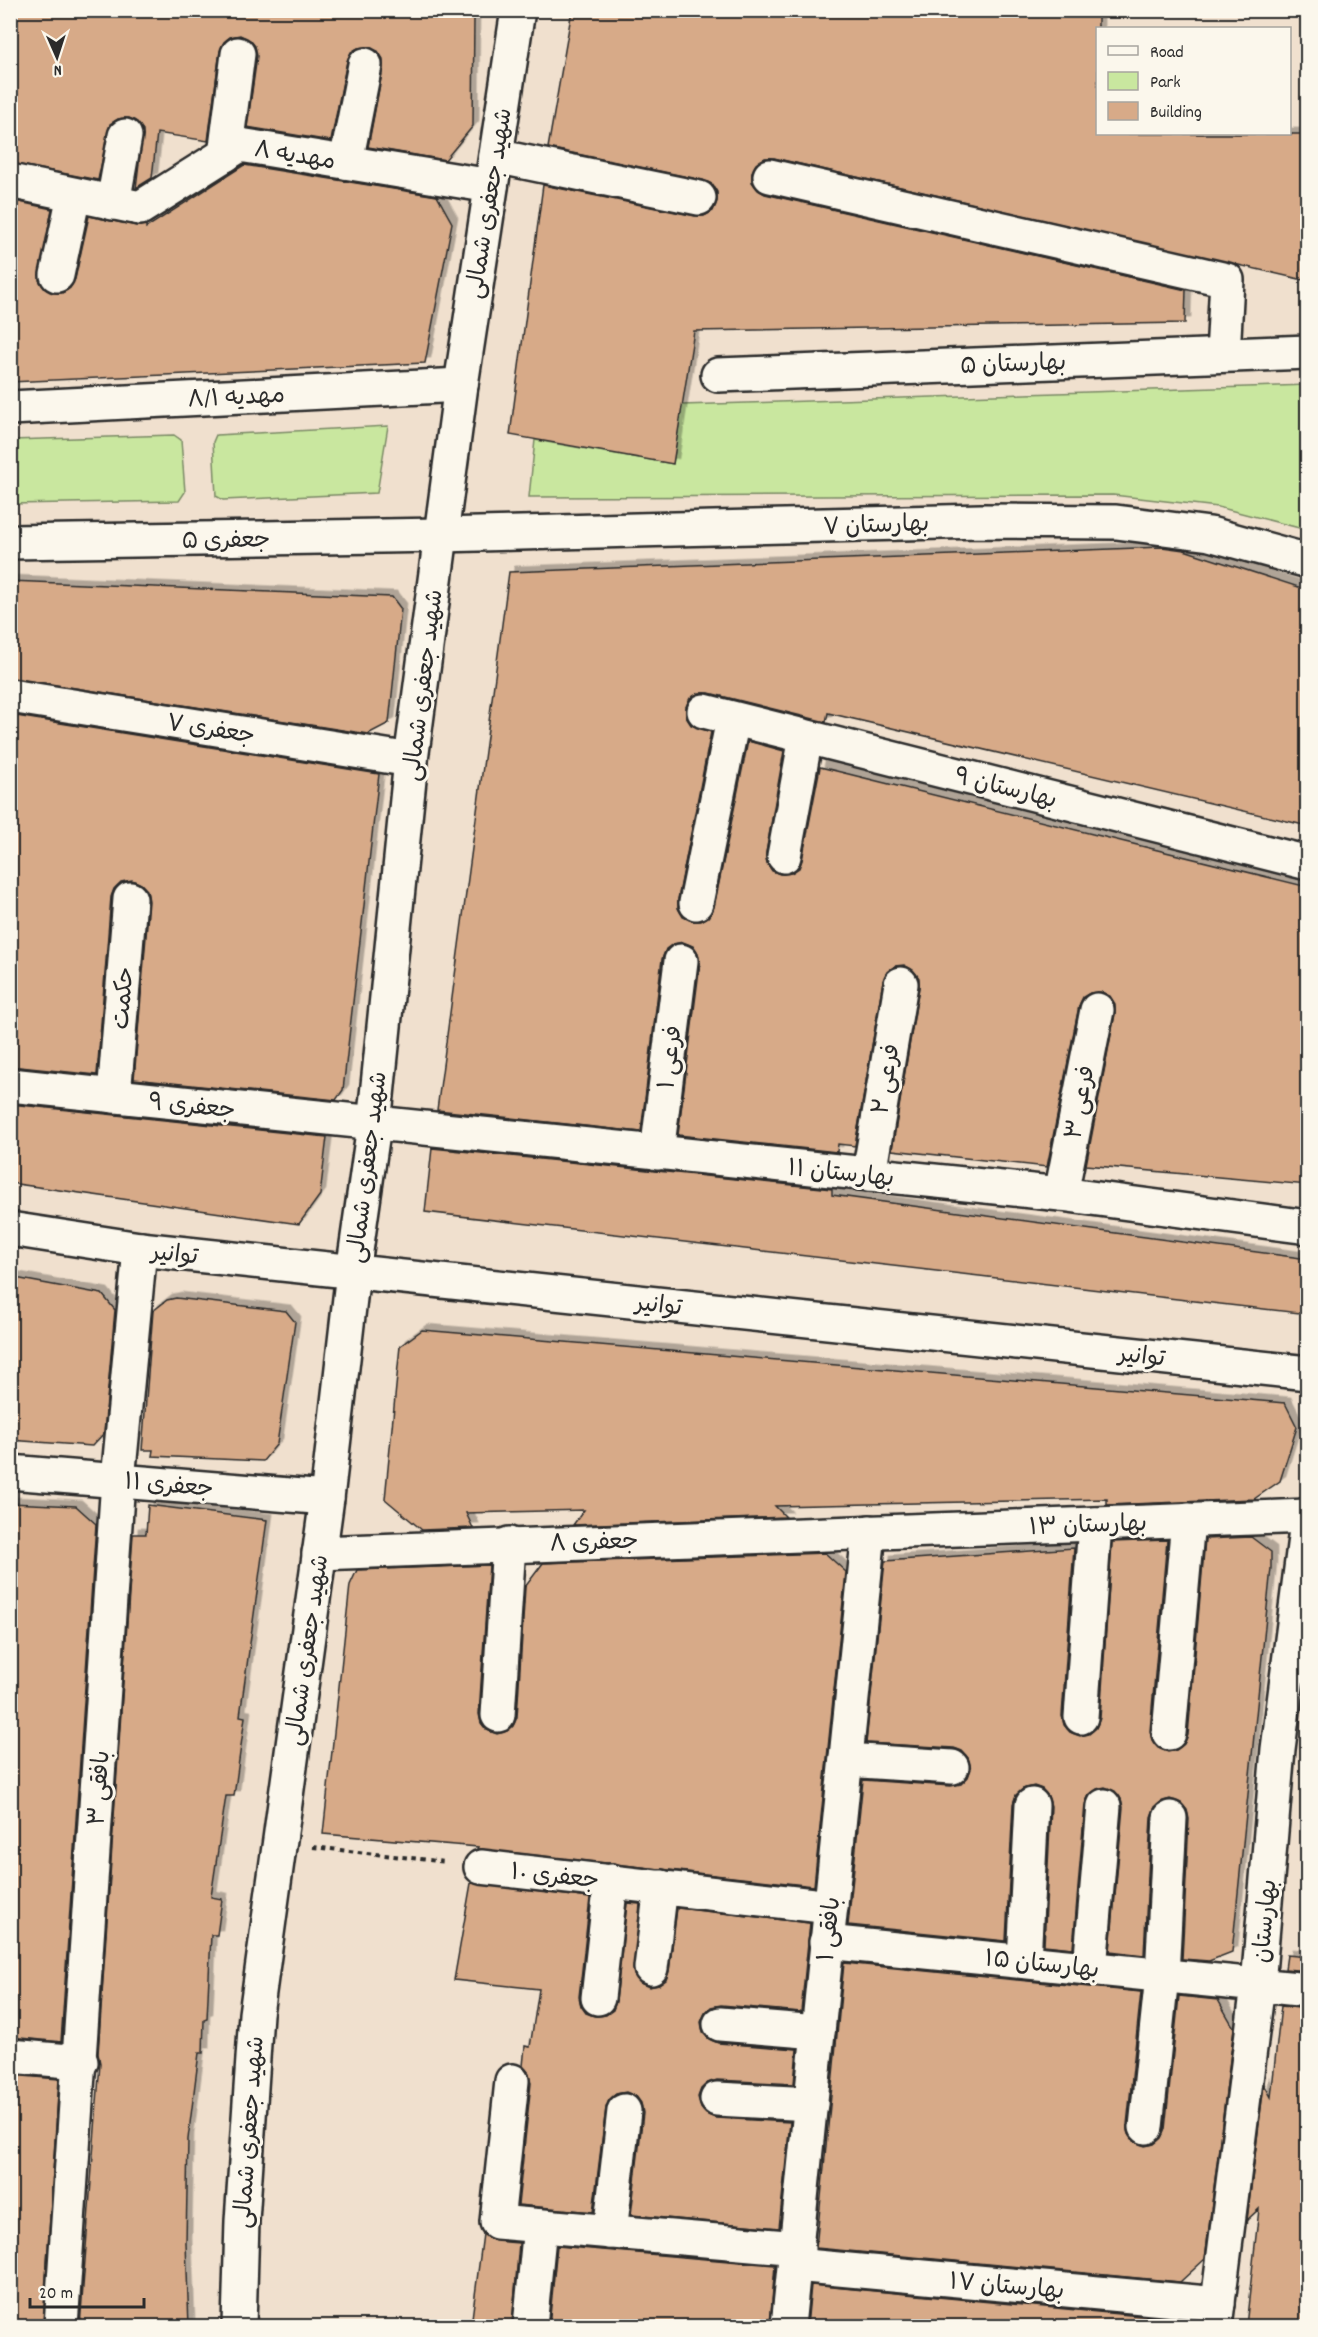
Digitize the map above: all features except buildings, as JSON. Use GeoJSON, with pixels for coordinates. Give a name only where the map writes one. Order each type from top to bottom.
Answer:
{"type":"FeatureCollection","features":[{"type":"Feature","properties":{"kind":"street","name":"شهید جعفری شمالی"},"geometry":{"type":"LineString","coordinates":[[239,2326],[242,2221],[256,2014],[327,1498],[353,1272],[374,1125],[411,760],[461,385],[516,11]]}},
{"type":"Feature","properties":{"kind":"street"},"geometry":{"type":"LineString","coordinates":[[225,154],[238,54]]}},
{"type":"Feature","properties":{"kind":"street"},"geometry":{"type":"LineString","coordinates":[[346,162],[365,65]]}},
{"type":"Feature","properties":{"kind":"street"},"geometry":{"type":"LineString","coordinates":[[113,203],[125,136]]}},
{"type":"Feature","properties":{"kind":"street","name":"مهدیه ۸"},"geometry":{"type":"LineString","coordinates":[[10,181],[140,208],[240,145],[346,162],[493,171],[699,198]]}},
{"type":"Feature","properties":{"kind":"street"},"geometry":{"type":"LineString","coordinates":[[770,176],[1227,280],[1223,355]]}},
{"type":"Feature","properties":{"kind":"street"},"geometry":{"type":"LineString","coordinates":[[57,275],[74,195]]}},
{"type":"Feature","properties":{"kind":"street","name":"بهارستان ۵"},"geometry":{"type":"LineString","coordinates":[[718,375],[1308,352]]}},
{"type":"Feature","properties":{"kind":"street","name":"مهدیه ۸/۱"},"geometry":{"type":"LineString","coordinates":[[10,408],[461,385]]}},
{"type":"Feature","properties":{"kind":"street","name":"بهارستان ۷"},"geometry":{"type":"LineString","coordinates":[[441,535],[981,521],[1116,522],[1209,534],[1308,561]]}},
{"type":"Feature","properties":{"kind":"street","name":"جعفری ۵"},"geometry":{"type":"LineString","coordinates":[[10,542],[441,535]]}},
{"type":"Feature","properties":{"kind":"street","name":"جعفری ۷"},"geometry":{"type":"LineString","coordinates":[[10,696],[411,760]]}},
{"type":"Feature","properties":{"kind":"street","name":"بهارستان ۹"},"geometry":{"type":"LineString","coordinates":[[696,903],[719,715],[1308,863]]}},
{"type":"Feature","properties":{"kind":"street"},"geometry":{"type":"LineString","coordinates":[[784,856],[806,737]]}},
{"type":"Feature","properties":{"kind":"street","name":"حکمت"},"geometry":{"type":"LineString","coordinates":[[114,1096],[130,899]]}},
{"type":"Feature","properties":{"kind":"street","name":"فرعی ۱"},"geometry":{"type":"LineString","coordinates":[[657,1153],[681,961]]}},
{"type":"Feature","properties":{"kind":"street","name":"فرعی ۲"},"geometry":{"type":"LineString","coordinates":[[869,1174],[901,984]]}},
{"type":"Feature","properties":{"kind":"street","name":"فرعی ۳"},"geometry":{"type":"LineString","coordinates":[[1061,1194],[1097,1010]]}},
{"type":"Feature","properties":{"kind":"street","name":"جعفری ۹"},"geometry":{"type":"LineString","coordinates":[[10,1085],[374,1125]]}},
{"type":"Feature","properties":{"kind":"street","name":"بهارستان ۱۱"},"geometry":{"type":"LineString","coordinates":[[374,1125],[1061,1194],[1308,1227]]}},
{"type":"Feature","properties":{"kind":"street","name":"توانیر"},"geometry":{"type":"LineString","coordinates":[[10,1229],[140,1249],[1308,1373]]}},
{"type":"Feature","properties":{"kind":"street","name":"بافقی ۳"},"geometry":{"type":"LineString","coordinates":[[61,2326],[81,2061],[118,1479],[140,1249]]}},
{"type":"Feature","properties":{"kind":"street","name":"جعفری ۱۱"},"geometry":{"type":"LineString","coordinates":[[10,1472],[118,1479],[327,1498]]}},
{"type":"Feature","properties":{"kind":"street","name":"بهارستان ۱۳"},"geometry":{"type":"LineString","coordinates":[[869,1532],[1307,1515]]}},
{"type":"Feature","properties":{"kind":"street","name":"بهارستان"},"geometry":{"type":"LineString","coordinates":[[1217,2315],[1258,1985],[1278,1749],[1305,1552],[1307,1515]]}},
{"type":"Feature","properties":{"kind":"street"},"geometry":{"type":"LineString","coordinates":[[1169,1734],[1188,1520]]}},
{"type":"Feature","properties":{"kind":"street"},"geometry":{"type":"LineString","coordinates":[[1081,1717],[1095,1524]]}},
{"type":"Feature","properties":{"kind":"street","name":"جعفری ۸"},"geometry":{"type":"LineString","coordinates":[[319,1553],[869,1532]]}},
{"type":"Feature","properties":{"kind":"street","name":"بافقی ۱"},"geometry":{"type":"LineString","coordinates":[[788,2326],[869,1532]]}},
{"type":"Feature","properties":{"kind":"street"},"geometry":{"type":"LineString","coordinates":[[498,1715],[509,1544]]}},
{"type":"Feature","properties":{"kind":"street"},"geometry":{"type":"LineString","coordinates":[[846,1760],[952,1767]]}},
{"type":"Feature","properties":{"kind":"street"},"geometry":{"type":"LineString","coordinates":[[1024,1961],[1032,1805]]}},
{"type":"Feature","properties":{"kind":"street"},"geometry":{"type":"LineString","coordinates":[[1090,1968],[1104,1806]]}},
{"type":"Feature","properties":{"kind":"street"},"geometry":{"type":"LineString","coordinates":[[1146,2127],[1162,1976],[1170,1818]]}},
{"type":"Feature","properties":{"kind":"street","name":"جعفری ۱۰"},"geometry":{"type":"LineString","coordinates":[[482,1867],[831,1907]]}},
{"type":"Feature","properties":{"kind":"street"},"geometry":{"type":"LineString","coordinates":[[598,1998],[611,1881]]}},
{"type":"Feature","properties":{"kind":"street"},"geometry":{"type":"LineString","coordinates":[[651,1968],[661,1887]]}},
{"type":"Feature","properties":{"kind":"street","name":"بهارستان ۱۵"},"geometry":{"type":"LineString","coordinates":[[826,1942],[1308,1990]]}},
{"type":"Feature","properties":{"kind":"street"},"geometry":{"type":"LineString","coordinates":[[720,2024],[818,2032]]}},
{"type":"Feature","properties":{"kind":"street"},"geometry":{"type":"LineString","coordinates":[[10,2056],[81,2061]]}},
{"type":"Feature","properties":{"kind":"street","name":"بهارستان ۱۷"},"geometry":{"type":"LineString","coordinates":[[512,2081],[497,2222],[610,2232],[1217,2315]]}},
{"type":"Feature","properties":{"kind":"street"},"geometry":{"type":"LineString","coordinates":[[717,2099],[811,2104]]}},
{"type":"Feature","properties":{"kind":"street"},"geometry":{"type":"LineString","coordinates":[[610,2232],[624,2111]]}},
{"type":"Feature","properties":{"kind":"street"},"geometry":{"type":"LineString","coordinates":[[530,2326],[540,2226]]}},
{"type":"Feature","properties":{"kind":"path","name":"جعفری ۱۰"},"geometry":{"type":"LineString","coordinates":[[280,1843],[482,1867]]}},
{"type":"Feature","properties":{"kind":"green space"},"geometry":{"type":"Polygon","coordinates":[[[1307,385],[1307,530],[1218,507],[1113,495],[529,497],[535,440],[673,464],[682,405],[1307,385]]]}},
{"type":"Feature","properties":{"kind":"green space"},"geometry":{"type":"Polygon","coordinates":[[[388,426],[377,493],[223,500],[216,496],[213,442],[216,435],[388,426]]]}},
{"type":"Feature","properties":{"kind":"green space"},"geometry":{"type":"Polygon","coordinates":[[[174,435],[181,440],[185,492],[179,501],[11,504],[11,440],[174,435]]]}}]}
